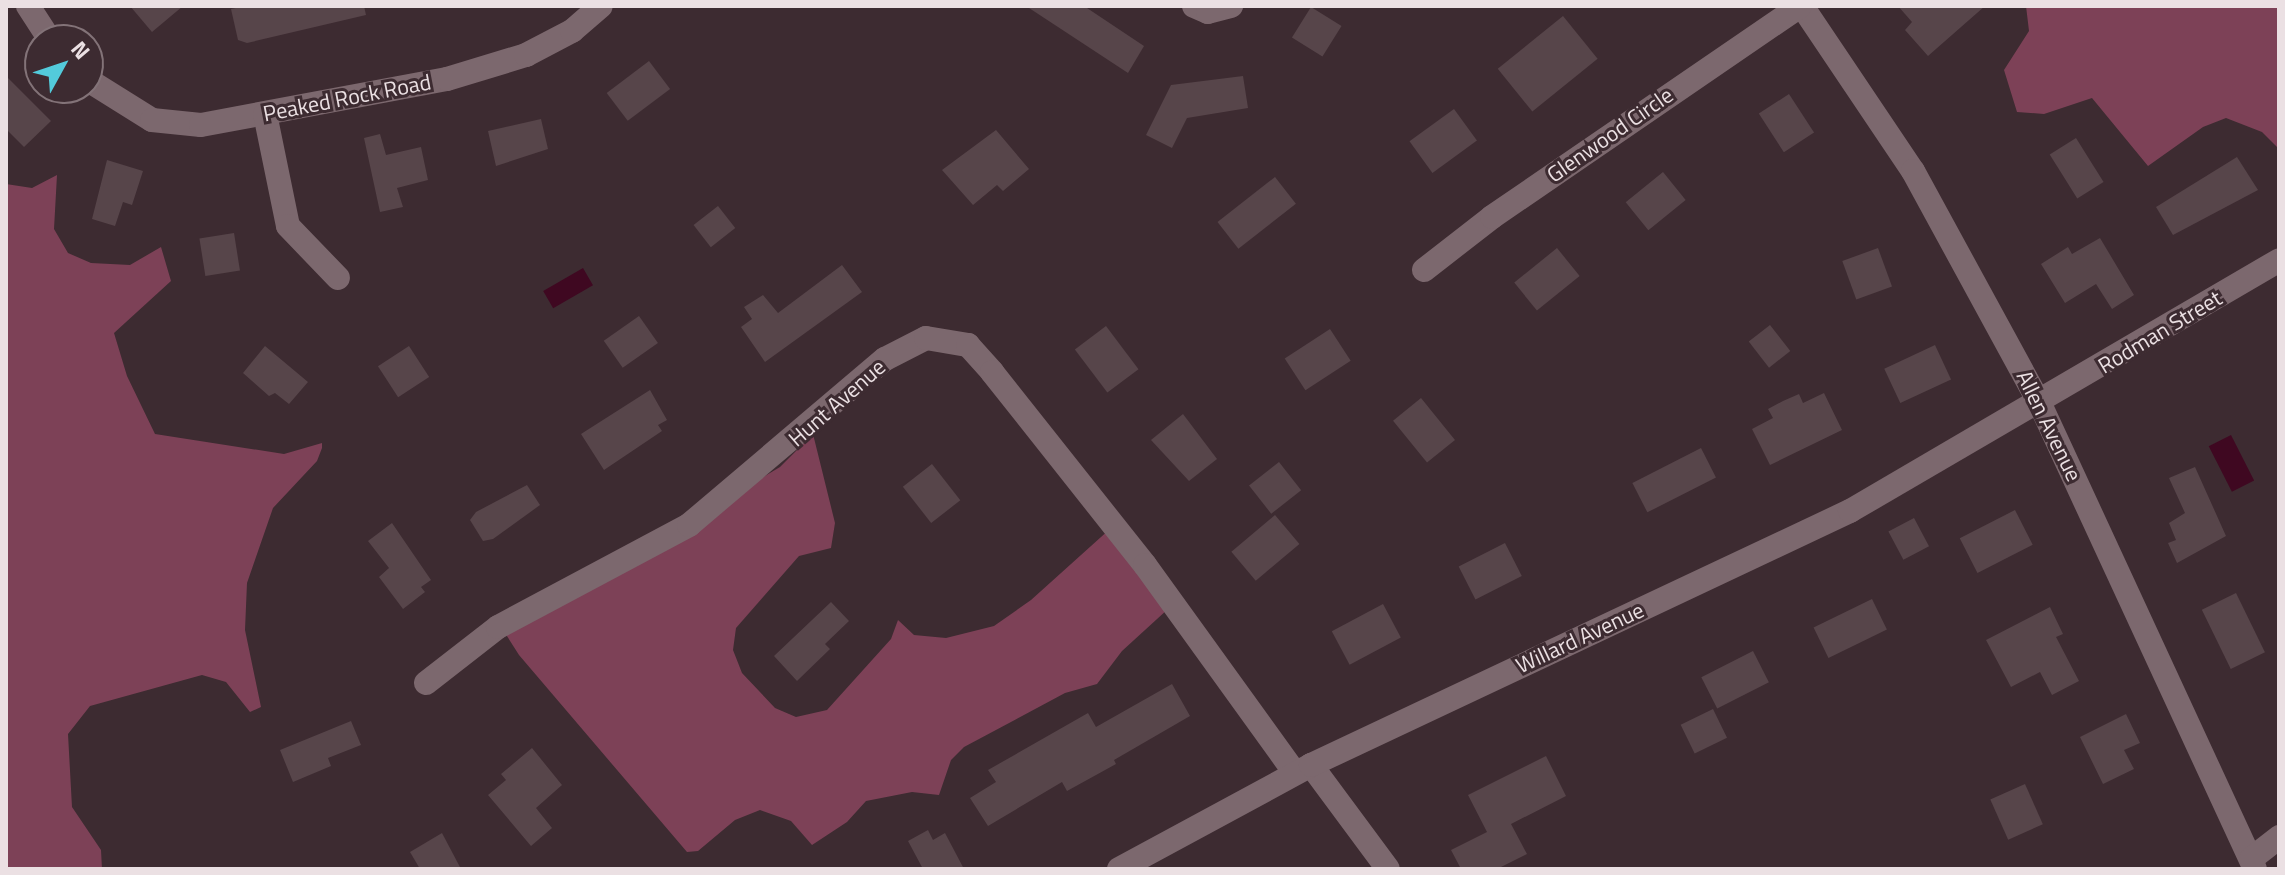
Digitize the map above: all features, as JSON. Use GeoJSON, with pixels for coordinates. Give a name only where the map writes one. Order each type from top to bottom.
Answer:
{"type":"FeatureCollection","features":[{"type":"Feature","properties":{"kind":"street"},"geometry":{"type":"LineString","coordinates":[[28,6],[40,24]]}},
{"type":"Feature","properties":{"kind":"street","name":"Peaked Rock Road"},"geometry":{"type":"LineString","coordinates":[[104,90],[152,120],[201,125],[447,79],[526,55],[572,31],[601,6]]}},
{"type":"Feature","properties":{"kind":"street"},"geometry":{"type":"LineString","coordinates":[[1194,6],[1208,12],[1231,6]]}},
{"type":"Feature","properties":{"kind":"street","name":"Glenwood Circle"},"geometry":{"type":"LineString","coordinates":[[1424,270],[1492,217],[1801,6]]}},
{"type":"Feature","properties":{"kind":"street","name":"Allen Avenue"},"geometry":{"type":"LineString","coordinates":[[1801,6],[1913,171],[2040,404],[2253,864]]}},
{"type":"Feature","properties":{"kind":"street"},"geometry":{"type":"LineString","coordinates":[[265,114],[288,226],[338,278]]}},
{"type":"Feature","properties":{"kind":"street","name":"Rodman Street"},"geometry":{"type":"LineString","coordinates":[[2040,404],[2279,260]]}},
{"type":"Feature","properties":{"kind":"street","name":"Hunt Avenue"},"geometry":{"type":"LineString","coordinates":[[426,683],[498,627],[689,525],[885,359],[926,338],[968,345],[1145,565],[1303,769],[1388,869]]}},
{"type":"Feature","properties":{"kind":"street","name":"Willard Avenue"},"geometry":{"type":"LineString","coordinates":[[1119,869],[1303,769],[1850,511],[2040,404]]}},
{"type":"Feature","properties":{"kind":"street"},"geometry":{"type":"LineString","coordinates":[[2253,864],[2279,837]]}},
{"type":"Feature","properties":{"kind":"shaded area"},"geometry":{"type":"Polygon","coordinates":[[[2026,6],[2279,6],[2279,149],[2262,132],[2226,118],[2203,127],[2148,166],[2092,98],[2044,114],[2017,112],[2004,70],[2029,31],[2026,6]]]}},
{"type":"Feature","properties":{"kind":"shaded area"},"geometry":{"type":"Polygon","coordinates":[[[57,175],[54,229],[68,253],[91,263],[130,265],[161,247],[171,281],[114,333],[127,376],[155,434],[284,454],[322,443],[322,448],[317,461],[273,508],[247,583],[245,630],[261,707],[250,712],[226,682],[202,675],[90,706],[68,734],[72,807],[101,850],[102,869],[6,869],[6,184],[32,188],[57,175]]]}},
{"type":"Feature","properties":{"kind":"shaded area"},"geometry":{"type":"Polygon","coordinates":[[[583,268],[593,285],[553,308],[543,291],[583,268]]]}},
{"type":"Feature","properties":{"kind":"shaded area"},"geometry":{"type":"Polygon","coordinates":[[[813,434],[835,523],[831,548],[799,556],[736,628],[733,650],[742,673],[775,708],[796,717],[827,710],[891,639],[898,620],[914,635],[946,638],[994,626],[1031,600],[1111,528],[1168,609],[1122,651],[1097,684],[1065,693],[964,747],[951,760],[939,795],[912,792],[866,801],[847,822],[812,845],[791,821],[760,810],[735,820],[698,851],[687,852],[519,655],[500,625],[604,571],[780,467],[813,434]]]}},
{"type":"Feature","properties":{"kind":"shaded area"},"geometry":{"type":"Polygon","coordinates":[[[2231,435],[2254,480],[2232,492],[2209,446],[2231,435]]]}},
{"type":"Feature","properties":{"kind":"building"},"geometry":{"type":"Polygon","coordinates":[[[130,6],[183,6],[152,32],[130,6]]]}},
{"type":"Feature","properties":{"kind":"building"},"geometry":{"type":"Polygon","coordinates":[[[245,6],[364,6],[366,15],[247,43],[238,40],[231,9],[245,6]]]}},
{"type":"Feature","properties":{"kind":"building"},"geometry":{"type":"Polygon","coordinates":[[[1026,6],[1084,6],[1144,46],[1128,73],[1026,6]]]}},
{"type":"Feature","properties":{"kind":"building"},"geometry":{"type":"Polygon","coordinates":[[[1898,6],[1985,6],[1928,56],[1905,30],[1912,22],[1898,6]]]}},
{"type":"Feature","properties":{"kind":"building"},"geometry":{"type":"Polygon","coordinates":[[[1311,7],[1342,26],[1322,57],[1292,38],[1311,7]]]}},
{"type":"Feature","properties":{"kind":"building"},"geometry":{"type":"Polygon","coordinates":[[[1563,16],[1598,59],[1532,112],[1498,69],[1563,16]]]}},
{"type":"Feature","properties":{"kind":"building"},"geometry":{"type":"Polygon","coordinates":[[[649,61],[670,89],[628,121],[607,93],[649,61]]]}},
{"type":"Feature","properties":{"kind":"building"},"geometry":{"type":"Polygon","coordinates":[[[6,76],[24,94],[24,104],[34,104],[51,121],[24,147],[6,129],[6,76]]]}},
{"type":"Feature","properties":{"kind":"building"},"geometry":{"type":"Polygon","coordinates":[[[1243,76],[1248,108],[1187,118],[1172,148],[1146,135],[1171,85],[1243,76]]]}},
{"type":"Feature","properties":{"kind":"building"},"geometry":{"type":"Polygon","coordinates":[[[1789,94],[1814,133],[1784,152],[1759,114],[1789,94]]]}},
{"type":"Feature","properties":{"kind":"building"},"geometry":{"type":"Polygon","coordinates":[[[1454,109],[1477,141],[1432,173],[1410,141],[1454,109]]]}},
{"type":"Feature","properties":{"kind":"building"},"geometry":{"type":"Polygon","coordinates":[[[541,119],[548,149],[496,166],[488,131],[541,119]]]}},
{"type":"Feature","properties":{"kind":"building"},"geometry":{"type":"Polygon","coordinates":[[[996,130],[1029,169],[1003,191],[997,185],[973,205],[942,170],[996,130]]]}},
{"type":"Feature","properties":{"kind":"building"},"geometry":{"type":"Polygon","coordinates":[[[380,134],[386,155],[421,147],[428,180],[397,188],[403,207],[380,212],[364,138],[380,134]]]}},
{"type":"Feature","properties":{"kind":"building"},"geometry":{"type":"Polygon","coordinates":[[[2076,138],[2104,182],[2077,199],[2050,154],[2076,138]]]}},
{"type":"Feature","properties":{"kind":"building"},"geometry":{"type":"Polygon","coordinates":[[[2237,157],[2258,190],[2173,235],[2156,207],[2237,157]]]}},
{"type":"Feature","properties":{"kind":"building"},"geometry":{"type":"Polygon","coordinates":[[[107,160],[143,171],[132,205],[123,202],[115,226],[92,219],[107,160]]]}},
{"type":"Feature","properties":{"kind":"building"},"geometry":{"type":"Polygon","coordinates":[[[1663,172],[1686,200],[1648,230],[1626,202],[1663,172]]]}},
{"type":"Feature","properties":{"kind":"building"},"geometry":{"type":"Polygon","coordinates":[[[1275,177],[1296,204],[1238,249],[1217,222],[1275,177]]]}},
{"type":"Feature","properties":{"kind":"building"},"geometry":{"type":"Polygon","coordinates":[[[718,206],[735,228],[711,247],[694,225],[718,206]]]}},
{"type":"Feature","properties":{"kind":"building"},"geometry":{"type":"Polygon","coordinates":[[[234,233],[240,271],[205,276],[199,238],[234,233]]]}},
{"type":"Feature","properties":{"kind":"building"},"geometry":{"type":"Polygon","coordinates":[[[2100,238],[2134,295],[2112,309],[2096,284],[2065,303],[2041,264],[2068,247],[2072,254],[2100,238]]]}},
{"type":"Feature","properties":{"kind":"building"},"geometry":{"type":"Polygon","coordinates":[[[1557,248],[1580,276],[1537,311],[1514,283],[1557,248]]]}},
{"type":"Feature","properties":{"kind":"building"},"geometry":{"type":"Polygon","coordinates":[[[1878,248],[1892,287],[1856,300],[1842,261],[1878,248]]]}},
{"type":"Feature","properties":{"kind":"building"},"geometry":{"type":"Polygon","coordinates":[[[842,265],[862,292],[765,362],[741,327],[752,319],[744,307],[763,295],[778,313],[842,265]]]}},
{"type":"Feature","properties":{"kind":"building"},"geometry":{"type":"Polygon","coordinates":[[[639,316],[658,343],[623,368],[604,341],[639,316]]]}},
{"type":"Feature","properties":{"kind":"building"},"geometry":{"type":"Polygon","coordinates":[[[1770,325],[1790,351],[1769,368],[1749,342],[1770,325]]]}},
{"type":"Feature","properties":{"kind":"building"},"geometry":{"type":"Polygon","coordinates":[[[1106,326],[1138,369],[1107,393],[1075,349],[1106,326]]]}},
{"type":"Feature","properties":{"kind":"building"},"geometry":{"type":"Polygon","coordinates":[[[1330,329],[1351,361],[1305,390],[1285,358],[1330,329]]]}},
{"type":"Feature","properties":{"kind":"building"},"geometry":{"type":"Polygon","coordinates":[[[1935,345],[1951,379],[1900,403],[1884,369],[1935,345]]]}},
{"type":"Feature","properties":{"kind":"building"},"geometry":{"type":"Polygon","coordinates":[[[265,346],[308,382],[289,404],[275,393],[269,396],[243,373],[265,346]]]}},
{"type":"Feature","properties":{"kind":"building"},"geometry":{"type":"Polygon","coordinates":[[[409,346],[429,377],[398,397],[378,366],[409,346]]]}},
{"type":"Feature","properties":{"kind":"building"},"geometry":{"type":"Polygon","coordinates":[[[650,390],[667,420],[658,425],[662,431],[604,470],[581,434],[650,390]]]}},
{"type":"Feature","properties":{"kind":"building"},"geometry":{"type":"Polygon","coordinates":[[[1824,393],[1842,430],[1770,465],[1752,429],[1773,418],[1768,409],[1783,401],[1799,394],[1803,403],[1824,393]]]}},
{"type":"Feature","properties":{"kind":"building"},"geometry":{"type":"Polygon","coordinates":[[[1421,398],[1455,440],[1427,463],[1393,421],[1421,398]]]}},
{"type":"Feature","properties":{"kind":"building"},"geometry":{"type":"Polygon","coordinates":[[[1183,414],[1217,459],[1189,481],[1151,440],[1183,414]]]}},
{"type":"Feature","properties":{"kind":"building"},"geometry":{"type":"Polygon","coordinates":[[[1701,448],[1716,477],[1647,512],[1632,483],[1701,448]]]}},
{"type":"Feature","properties":{"kind":"building"},"geometry":{"type":"Polygon","coordinates":[[[1279,462],[1301,490],[1271,514],[1249,485],[1279,462]]]}},
{"type":"Feature","properties":{"kind":"building"},"geometry":{"type":"Polygon","coordinates":[[[932,464],[960,500],[931,523],[903,487],[932,464]]]}},
{"type":"Feature","properties":{"kind":"building"},"geometry":{"type":"Polygon","coordinates":[[[2195,467],[2226,536],[2177,563],[2168,543],[2176,540],[2169,523],[2185,513],[2169,478],[2195,467]]]}},
{"type":"Feature","properties":{"kind":"building"},"geometry":{"type":"Polygon","coordinates":[[[527,485],[540,505],[493,539],[483,541],[470,520],[476,512],[527,485]]]}},
{"type":"Feature","properties":{"kind":"building"},"geometry":{"type":"Polygon","coordinates":[[[2015,510],[2033,545],[1977,573],[1960,538],[2015,510]]]}},
{"type":"Feature","properties":{"kind":"building"},"geometry":{"type":"Polygon","coordinates":[[[1275,515],[1299,544],[1256,581],[1231,552],[1275,515]]]}},
{"type":"Feature","properties":{"kind":"building"},"geometry":{"type":"Polygon","coordinates":[[[1914,518],[1929,546],[1903,560],[1888,532],[1914,518]]]}},
{"type":"Feature","properties":{"kind":"building"},"geometry":{"type":"Polygon","coordinates":[[[392,523],[431,580],[421,587],[425,592],[403,609],[379,577],[389,568],[368,541],[392,523]]]}},
{"type":"Feature","properties":{"kind":"building"},"geometry":{"type":"Polygon","coordinates":[[[1505,543],[1522,576],[1475,600],[1459,567],[1505,543]]]}},
{"type":"Feature","properties":{"kind":"building"},"geometry":{"type":"Polygon","coordinates":[[[2236,593],[2265,652],[2231,669],[2202,610],[2236,593]]]}},
{"type":"Feature","properties":{"kind":"building"},"geometry":{"type":"Polygon","coordinates":[[[1872,599],[1887,630],[1828,658],[1814,627],[1872,599]]]}},
{"type":"Feature","properties":{"kind":"building"},"geometry":{"type":"Polygon","coordinates":[[[831,602],[849,621],[825,644],[830,649],[797,681],[774,656],[831,602]]]}},
{"type":"Feature","properties":{"kind":"building"},"geometry":{"type":"Polygon","coordinates":[[[1383,604],[1401,638],[1350,665],[1332,631],[1383,604]]]}},
{"type":"Feature","properties":{"kind":"building"},"geometry":{"type":"Polygon","coordinates":[[[2050,607],[2063,634],[2056,637],[2079,681],[2052,695],[2040,672],[2011,687],[1986,640],[2050,607]]]}},
{"type":"Feature","properties":{"kind":"building"},"geometry":{"type":"Polygon","coordinates":[[[1753,651],[1769,682],[1717,709],[1701,677],[1753,651]]]}},
{"type":"Feature","properties":{"kind":"building"},"geometry":{"type":"Polygon","coordinates":[[[1172,684],[1190,716],[1114,760],[1116,764],[1067,791],[1062,782],[988,826],[970,798],[996,782],[988,770],[1088,713],[1096,727],[1172,684]]]}},
{"type":"Feature","properties":{"kind":"building"},"geometry":{"type":"Polygon","coordinates":[[[1713,709],[1727,738],[1695,754],[1681,725],[1713,709]]]}},
{"type":"Feature","properties":{"kind":"building"},"geometry":{"type":"Polygon","coordinates":[[[2126,714],[2140,743],[2124,750],[2134,769],[2103,784],[2080,737],[2126,714]]]}},
{"type":"Feature","properties":{"kind":"building"},"geometry":{"type":"Polygon","coordinates":[[[351,721],[361,745],[328,758],[331,766],[293,782],[280,750],[351,721]]]}},
{"type":"Feature","properties":{"kind":"building"},"geometry":{"type":"Polygon","coordinates":[[[532,748],[562,785],[536,808],[552,828],[531,846],[488,795],[506,780],[501,774],[532,748]]]}},
{"type":"Feature","properties":{"kind":"building"},"geometry":{"type":"Polygon","coordinates":[[[1546,756],[1566,796],[1511,824],[1527,854],[1497,869],[1461,869],[1451,850],[1487,832],[1468,795],[1546,756]]]}},
{"type":"Feature","properties":{"kind":"building"},"geometry":{"type":"Polygon","coordinates":[[[2025,784],[2043,824],[2008,840],[1990,799],[2025,784]]]}},
{"type":"Feature","properties":{"kind":"building"},"geometry":{"type":"Polygon","coordinates":[[[928,830],[933,840],[945,833],[964,869],[923,869],[908,841],[928,830]]]}},
{"type":"Feature","properties":{"kind":"building"},"geometry":{"type":"Polygon","coordinates":[[[442,833],[461,869],[420,869],[410,852],[442,833]]]}}]}
